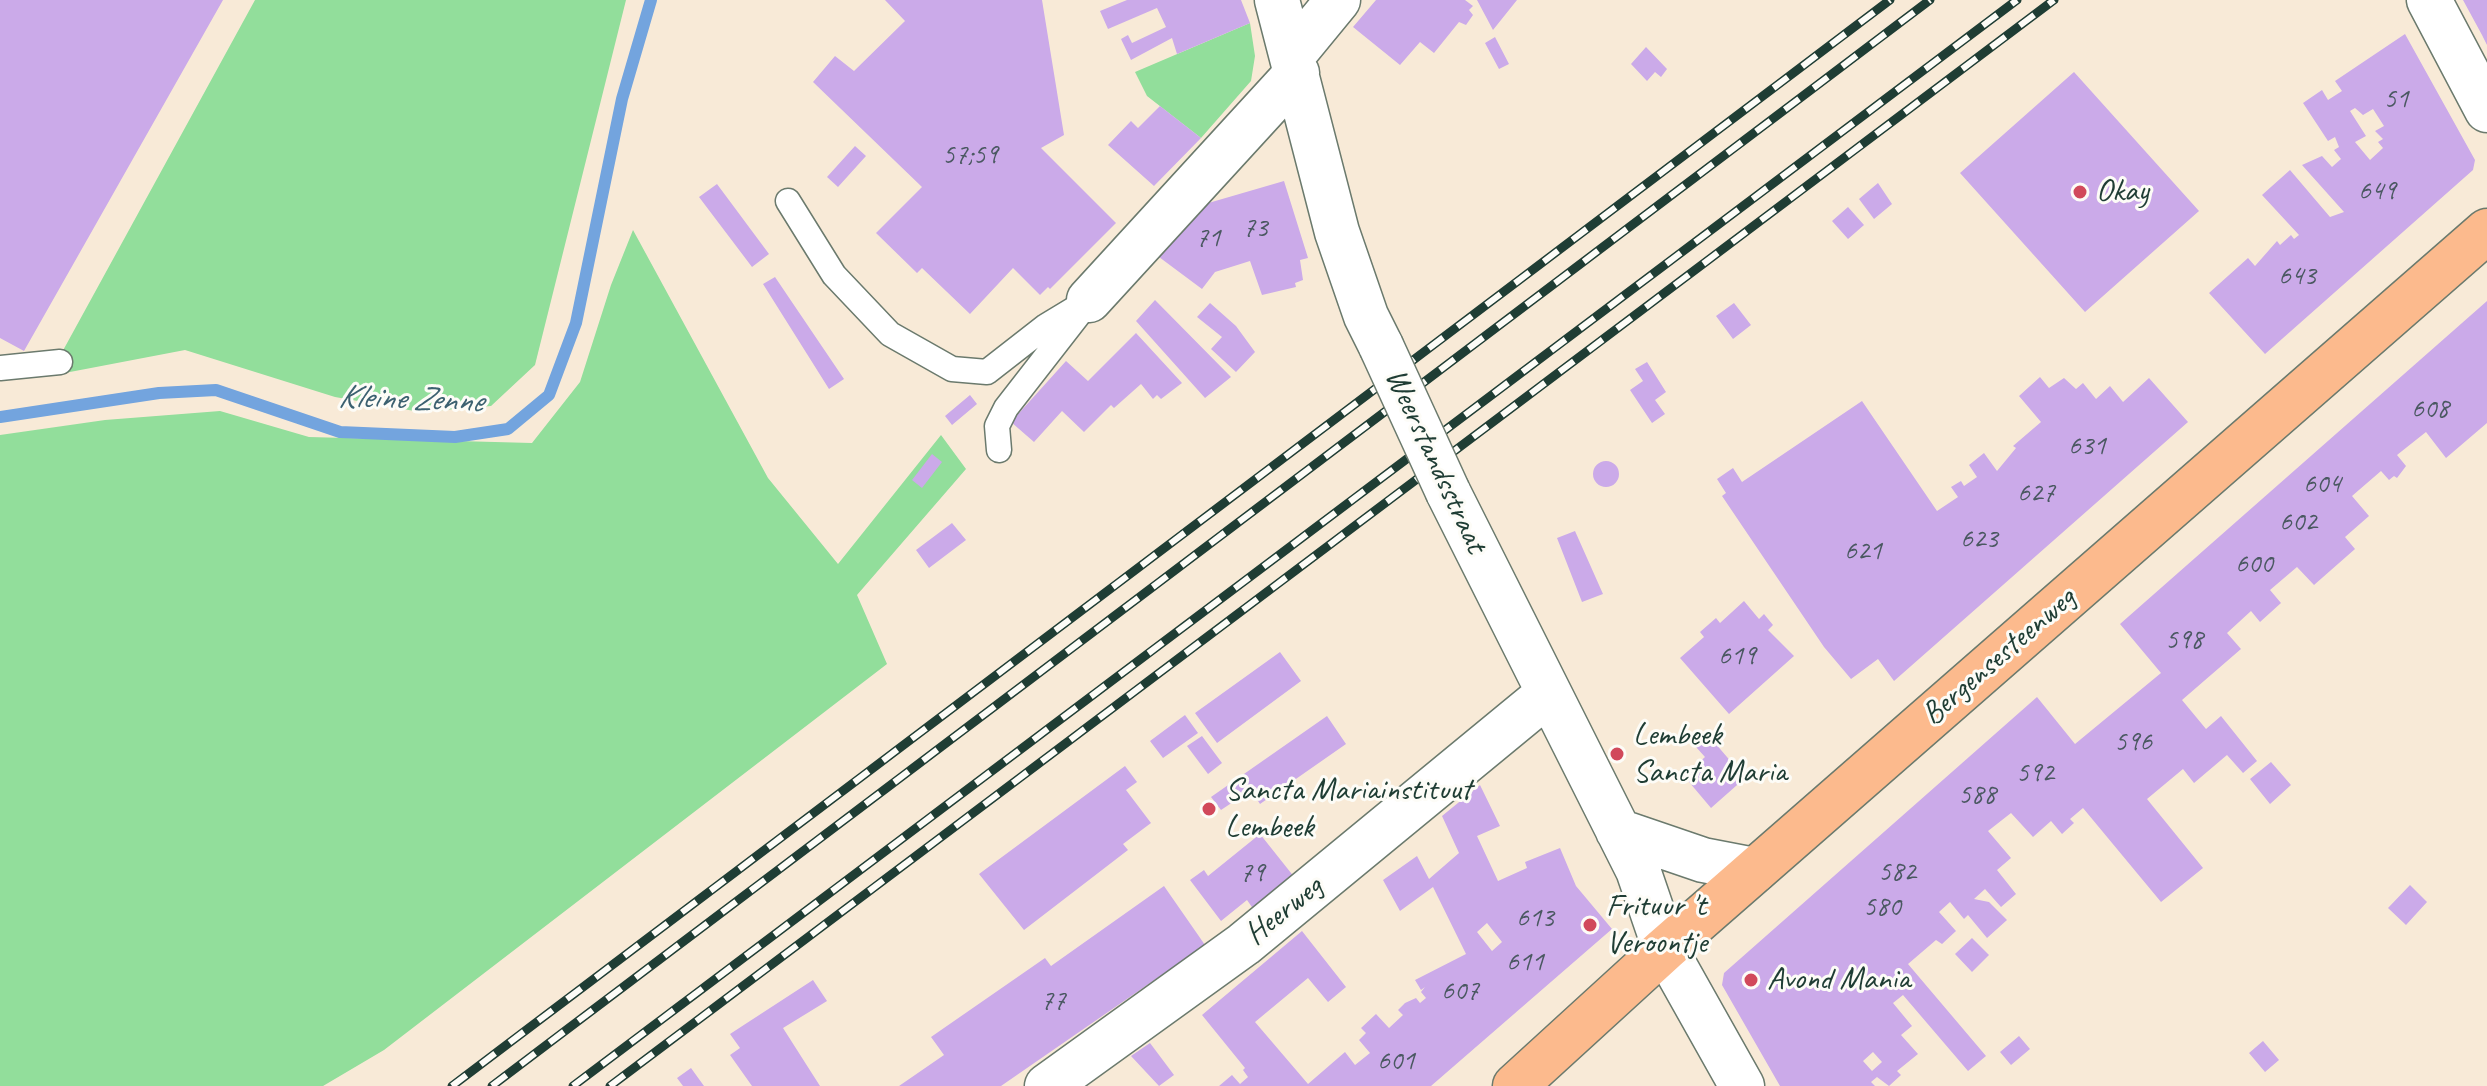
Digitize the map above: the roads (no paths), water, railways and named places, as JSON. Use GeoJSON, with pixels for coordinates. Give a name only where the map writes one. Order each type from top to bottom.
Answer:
{"type":"FeatureCollection","features":[{"type":"Feature","properties":{"kind":"main road","name":"Bergensesteenweg"},"geometry":{"type":"LineString","coordinates":[[1515,1086],[1665,949],[2487,231]]}},
{"type":"Feature","properties":{"kind":"street","name":"Weerstandsstraat"},"geometry":{"type":"LineString","coordinates":[[1277,0],[1337,232],[1366,316],[1448,492],[1638,870],[1665,949],[1742,1086]]}},
{"type":"Feature","properties":{"kind":"street"},"geometry":{"type":"LineString","coordinates":[[1089,300],[1294,65],[1338,0]]}},
{"type":"Feature","properties":{"kind":"street"},"geometry":{"type":"LineString","coordinates":[[2429,0],[2487,110]]}},
{"type":"Feature","properties":{"kind":"street","name":"Heerweg"},"geometry":{"type":"LineString","coordinates":[[1047,1086],[1244,944],[1549,693]]}},
{"type":"Feature","properties":{"kind":"street"},"geometry":{"type":"LineString","coordinates":[[1618,831],[1703,860],[1755,870]]}},
{"type":"Feature","properties":{"kind":"lane"},"geometry":{"type":"LineString","coordinates":[[788,201],[834,275],[890,334],[952,369],[987,372],[1046,326],[1089,300]]}},
{"type":"Feature","properties":{"kind":"lane"},"geometry":{"type":"LineString","coordinates":[[999,450],[997,426],[1006,408],[1089,300]]}},
{"type":"Feature","properties":{"kind":"lane"},"geometry":{"type":"LineString","coordinates":[[0,368],[60,362]]}},
{"type":"Feature","properties":{"kind":"waterway","name":"Kleine Zenne"},"geometry":{"type":"LineString","coordinates":[[0,417],[159,393],[216,390],[340,432],[455,437],[508,429],[549,395],[576,323],[622,99],[651,0]]}},
{"type":"Feature","properties":{"kind":"railway"},"geometry":{"type":"LineString","coordinates":[[452,1086],[1890,0]]}},
{"type":"Feature","properties":{"kind":"railway"},"geometry":{"type":"LineString","coordinates":[[492,1086],[1930,0]]}},
{"type":"Feature","properties":{"kind":"railway"},"geometry":{"type":"LineString","coordinates":[[573,1086],[2017,0]]}},
{"type":"Feature","properties":{"kind":"railway"},"geometry":{"type":"LineString","coordinates":[[610,1086],[2054,0]]}},
{"type":"Feature","properties":{"kind":"place","name":"Okay"},"geometry":{"type":"Point","coordinates":[2080,192]}},
{"type":"Feature","properties":{"kind":"place","name":"Lembeek Sancta Maria"},"geometry":{"type":"Point","coordinates":[1617,754]}},
{"type":"Feature","properties":{"kind":"place","name":"Sancta Mariainstituut Lembeek"},"geometry":{"type":"Point","coordinates":[1209,809]}},
{"type":"Feature","properties":{"kind":"place","name":"Frituur 't Veroontje"},"geometry":{"type":"Point","coordinates":[1590,925]}},
{"type":"Feature","properties":{"kind":"place","name":"Avond Mania"},"geometry":{"type":"Point","coordinates":[1751,980]}}]}
